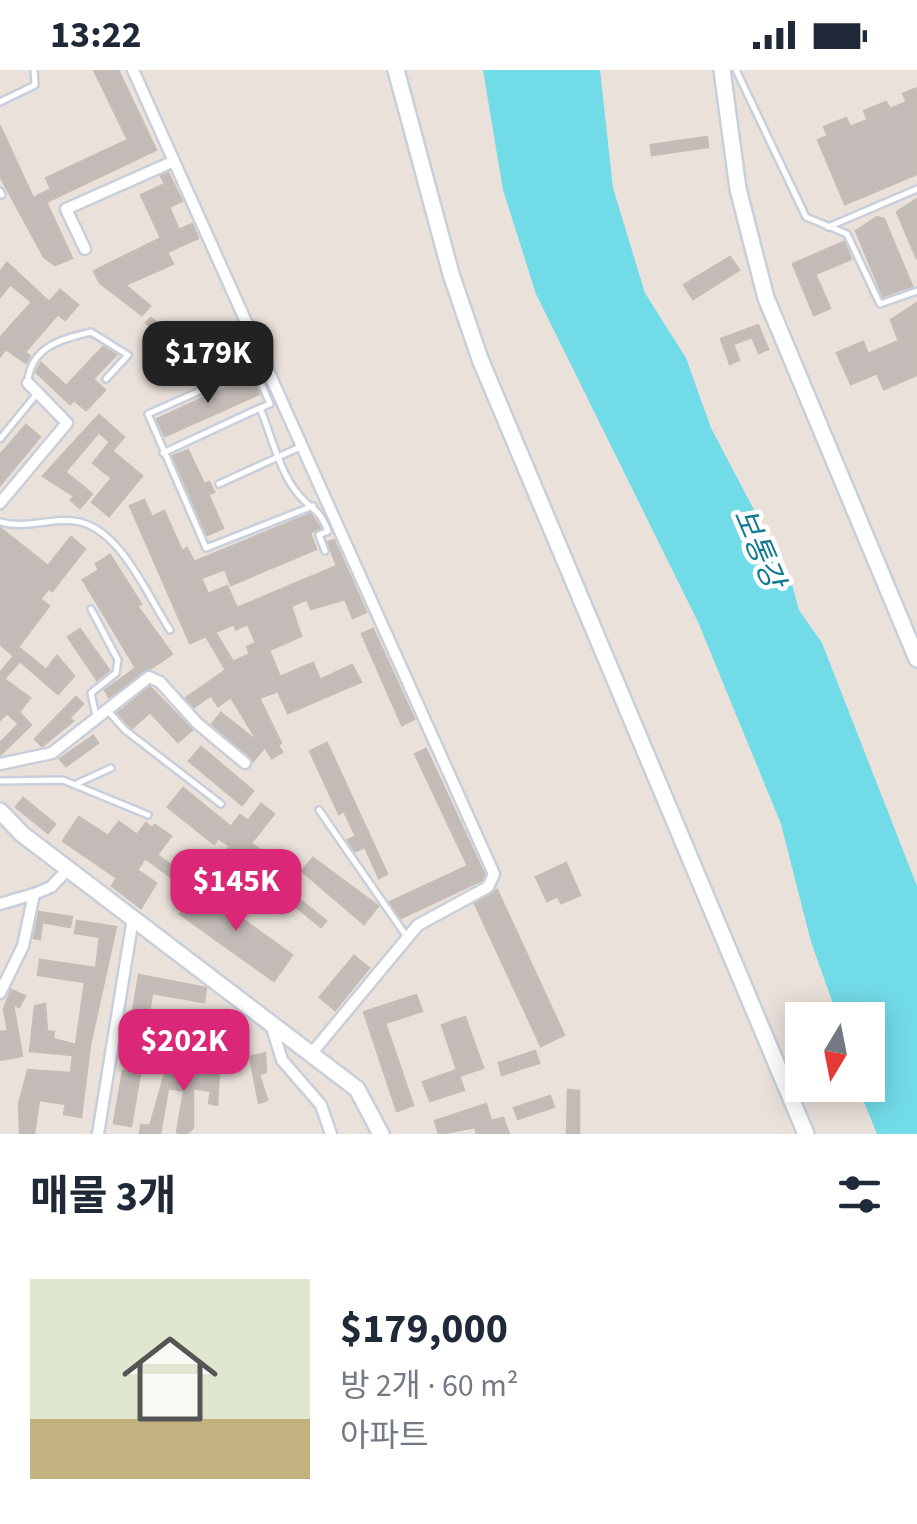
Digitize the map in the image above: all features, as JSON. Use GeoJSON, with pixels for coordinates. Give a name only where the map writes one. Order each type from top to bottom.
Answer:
{"type":"FeatureCollection","features":[{"type":"Feature","properties":{"kind":"main road"},"geometry":{"type":"LineString","coordinates":[[396,70],[452,274],[507,428],[806,1134]]}},
{"type":"Feature","properties":{"kind":"main road"},"geometry":{"type":"LineString","coordinates":[[722,70],[738,189],[766,298],[917,660]]}},
{"type":"Feature","properties":{"kind":"main road"},"geometry":{"type":"LineString","coordinates":[[3,820],[357,1090],[381,1134]]}},
{"type":"Feature","properties":{"kind":"street"},"geometry":{"type":"LineString","coordinates":[[133,70],[494,874],[488,888],[423,922],[312,1054]]}},
{"type":"Feature","properties":{"kind":"street"},"geometry":{"type":"LineString","coordinates":[[84,250],[66,209],[172,162]]}},
{"type":"Feature","properties":{"kind":"street"},"geometry":{"type":"LineString","coordinates":[[0,503],[68,423],[28,383]]}},
{"type":"Feature","properties":{"kind":"street"},"geometry":{"type":"LineString","coordinates":[[0,764],[46,756],[100,712],[154,678],[197,724],[245,763]]}},
{"type":"Feature","properties":{"kind":"street"},"geometry":{"type":"LineString","coordinates":[[0,904],[50,887],[69,868]]}},
{"type":"Feature","properties":{"kind":"street"},"geometry":{"type":"LineString","coordinates":[[0,993],[23,946],[34,894]]}},
{"type":"Feature","properties":{"kind":"street"},"geometry":{"type":"LineString","coordinates":[[98,1134],[133,918]]}},
{"type":"Feature","properties":{"kind":"street"},"geometry":{"type":"LineString","coordinates":[[270,1023],[282,1060],[321,1105],[330,1134]]}},
{"type":"Feature","properties":{"kind":"lane"},"geometry":{"type":"LineString","coordinates":[[0,102],[35,85],[34,70]]}},
{"type":"Feature","properties":{"kind":"lane"},"geometry":{"type":"LineString","coordinates":[[736,70],[800,209],[813,222],[847,234],[880,304],[917,291]]}},
{"type":"Feature","properties":{"kind":"lane"},"geometry":{"type":"LineString","coordinates":[[828,227],[917,189]]}},
{"type":"Feature","properties":{"kind":"lane"},"geometry":{"type":"LineString","coordinates":[[28,383],[30,368],[56,340],[91,332],[128,355],[106,379]]}},
{"type":"Feature","properties":{"kind":"lane"},"geometry":{"type":"LineString","coordinates":[[164,453],[270,404],[254,367],[148,414],[164,453],[206,548],[313,506]]}},
{"type":"Feature","properties":{"kind":"lane"},"geometry":{"type":"LineString","coordinates":[[0,438],[38,393]]}},
{"type":"Feature","properties":{"kind":"lane"},"geometry":{"type":"LineString","coordinates":[[260,408],[298,495],[313,506],[328,531],[319,535],[325,551]]}},
{"type":"Feature","properties":{"kind":"lane"},"geometry":{"type":"LineString","coordinates":[[219,484],[300,446]]}},
{"type":"Feature","properties":{"kind":"lane"},"geometry":{"type":"LineString","coordinates":[[0,522],[12,526],[79,522],[110,537],[170,630]]}},
{"type":"Feature","properties":{"kind":"lane"},"geometry":{"type":"LineString","coordinates":[[90,609],[118,660],[116,674],[91,694],[100,712],[221,804]]}},
{"type":"Feature","properties":{"kind":"lane"},"geometry":{"type":"LineString","coordinates":[[75,784],[111,768]]}},
{"type":"Feature","properties":{"kind":"lane"},"geometry":{"type":"LineString","coordinates":[[0,780],[75,784],[148,815]]}},
{"type":"Feature","properties":{"kind":"lane"},"geometry":{"type":"LineString","coordinates":[[319,810],[408,938]]}},
{"type":"Feature","properties":{"kind":"water","name":"보통강"},"geometry":{"type":"Polygon","coordinates":[[[483,70],[600,70],[613,188],[645,293],[686,358],[711,428],[791,580],[799,610],[822,643],[917,886],[917,1134],[877,1134],[864,1102],[885,1102],[885,1002],[833,1002],[811,942],[781,824],[698,622],[536,294],[503,190],[483,70]]]}},
{"type":"Feature","properties":{"kind":"building"},"geometry":{"type":"Polygon","coordinates":[[[94,70],[118,70],[156,150],[46,202],[72,258],[55,265],[44,257],[0,176],[0,126],[33,198],[51,189],[46,178],[128,140],[94,70]]]}},
{"type":"Feature","properties":{"kind":"building"},"geometry":{"type":"Polygon","coordinates":[[[917,88],[917,174],[845,204],[818,140],[828,136],[824,127],[846,118],[850,127],[868,120],[864,111],[886,102],[890,109],[907,102],[903,94],[917,88]]]}},
{"type":"Feature","properties":{"kind":"building"},"geometry":{"type":"Polygon","coordinates":[[[707,137],[708,147],[652,155],[651,145],[707,137]]]}},
{"type":"Feature","properties":{"kind":"building"},"geometry":{"type":"Polygon","coordinates":[[[168,173],[182,201],[169,207],[179,230],[192,224],[198,238],[167,252],[173,264],[125,285],[150,306],[142,315],[100,283],[94,271],[161,238],[141,195],[165,184],[161,176],[168,173]]]}},
{"type":"Feature","properties":{"kind":"building"},"geometry":{"type":"Polygon","coordinates":[[[917,199],[917,259],[897,212],[917,199]]]}},
{"type":"Feature","properties":{"kind":"building"},"geometry":{"type":"Polygon","coordinates":[[[877,217],[884,219],[912,286],[883,296],[856,231],[877,217]]]}},
{"type":"Feature","properties":{"kind":"building"},"geometry":{"type":"Polygon","coordinates":[[[844,242],[851,259],[815,274],[830,308],[814,315],[793,264],[844,242]]]}},
{"type":"Feature","properties":{"kind":"building"},"geometry":{"type":"Polygon","coordinates":[[[730,257],[739,270],[693,299],[684,285],[730,257]]]}},
{"type":"Feature","properties":{"kind":"building"},"geometry":{"type":"Polygon","coordinates":[[[7,263],[49,302],[60,290],[78,305],[65,320],[58,314],[25,352],[30,356],[26,363],[6,349],[0,356],[0,338],[32,302],[10,284],[0,297],[0,272],[7,263]]]}},
{"type":"Feature","properties":{"kind":"building"},"geometry":{"type":"Polygon","coordinates":[[[917,303],[917,375],[884,389],[877,373],[851,384],[837,353],[863,342],[868,354],[899,341],[891,320],[917,303]]]}},
{"type":"Feature","properties":{"kind":"building"},"geometry":{"type":"Polygon","coordinates":[[[151,318],[174,336],[182,355],[232,332],[239,347],[166,381],[161,370],[175,364],[163,337],[146,323],[151,318]]]}},
{"type":"Feature","properties":{"kind":"building"},"geometry":{"type":"Polygon","coordinates":[[[758,325],[768,349],[759,353],[752,337],[733,344],[739,360],[730,364],[721,339],[758,325]]]}},
{"type":"Feature","properties":{"kind":"building"},"geometry":{"type":"Polygon","coordinates":[[[103,347],[116,355],[93,379],[105,390],[86,410],[74,400],[70,404],[36,372],[41,363],[66,386],[103,347]]]}},
{"type":"Feature","properties":{"kind":"building"},"geometry":{"type":"Polygon","coordinates":[[[251,376],[259,394],[165,436],[157,419],[251,376]]]}},
{"type":"Feature","properties":{"kind":"building"},"geometry":{"type":"Polygon","coordinates":[[[99,415],[124,437],[112,451],[142,476],[109,516],[92,502],[112,478],[93,463],[110,442],[99,432],[65,472],[92,494],[80,508],[71,500],[74,496],[43,476],[99,415]]]}},
{"type":"Feature","properties":{"kind":"building"},"geometry":{"type":"Polygon","coordinates":[[[26,425],[40,437],[0,485],[0,455],[26,425]]]}},
{"type":"Feature","properties":{"kind":"building"},"geometry":{"type":"Polygon","coordinates":[[[188,450],[204,484],[209,482],[214,492],[208,494],[223,528],[207,535],[173,456],[188,450]]]}},
{"type":"Feature","properties":{"kind":"building"},"geometry":{"type":"Polygon","coordinates":[[[144,500],[152,517],[164,511],[182,551],[187,548],[194,562],[310,514],[320,528],[310,533],[316,549],[231,585],[225,569],[201,578],[208,594],[227,586],[237,608],[337,566],[328,542],[334,540],[366,612],[353,618],[345,599],[311,609],[307,599],[291,606],[301,636],[269,650],[280,677],[313,663],[320,680],[352,665],[361,682],[288,713],[278,691],[259,698],[282,752],[272,758],[265,747],[253,761],[212,724],[221,713],[259,743],[231,697],[218,706],[211,695],[194,707],[186,698],[226,670],[206,636],[190,643],[130,506],[144,500]],[[234,624],[215,632],[233,662],[250,654],[247,647],[256,643],[248,624],[236,629],[234,624]]]}},
{"type":"Feature","properties":{"kind":"building"},"geometry":{"type":"Polygon","coordinates":[[[0,528],[48,566],[71,537],[85,549],[52,591],[49,588],[40,599],[49,606],[18,647],[46,670],[57,656],[74,676],[58,694],[20,661],[4,679],[30,698],[19,712],[31,725],[0,755],[0,743],[19,724],[7,713],[0,720],[0,673],[14,656],[0,644],[0,528]]]}},
{"type":"Feature","properties":{"kind":"building"},"geometry":{"type":"Polygon","coordinates":[[[110,555],[141,604],[137,606],[172,654],[109,697],[105,690],[136,668],[83,580],[99,570],[96,564],[110,555]]]}},
{"type":"Feature","properties":{"kind":"building"},"geometry":{"type":"Polygon","coordinates":[[[80,629],[109,670],[97,680],[68,637],[80,629]]]}},
{"type":"Feature","properties":{"kind":"building"},"geometry":{"type":"Polygon","coordinates":[[[373,629],[414,719],[402,725],[362,634],[373,629]]]}},
{"type":"Feature","properties":{"kind":"building"},"geometry":{"type":"Polygon","coordinates":[[[150,687],[192,730],[178,742],[150,712],[132,728],[118,713],[150,687]]]}},
{"type":"Feature","properties":{"kind":"building"},"geometry":{"type":"Polygon","coordinates":[[[76,697],[83,704],[69,718],[73,721],[42,746],[35,739],[76,697]]]}},
{"type":"Feature","properties":{"kind":"building"},"geometry":{"type":"Polygon","coordinates":[[[93,736],[98,743],[66,766],[60,759],[93,736]]]}},
{"type":"Feature","properties":{"kind":"building"},"geometry":{"type":"Polygon","coordinates":[[[327,743],[387,874],[379,878],[365,847],[355,851],[348,840],[356,836],[344,811],[339,814],[310,751],[327,743]]]}},
{"type":"Feature","properties":{"kind":"building"},"geometry":{"type":"Polygon","coordinates":[[[201,747],[253,791],[242,805],[189,761],[201,747]]]}},
{"type":"Feature","properties":{"kind":"building"},"geometry":{"type":"Polygon","coordinates":[[[426,749],[484,874],[482,880],[401,918],[390,902],[468,866],[415,754],[426,749]]]}},
{"type":"Feature","properties":{"kind":"building"},"geometry":{"type":"Polygon","coordinates":[[[183,788],[231,827],[240,815],[248,821],[261,804],[274,814],[251,843],[263,852],[248,871],[225,852],[230,846],[218,838],[214,844],[168,807],[183,788]]]}},
{"type":"Feature","properties":{"kind":"building"},"geometry":{"type":"Polygon","coordinates":[[[23,798],[55,824],[48,833],[16,807],[23,798]]]}},
{"type":"Feature","properties":{"kind":"building"},"geometry":{"type":"Polygon","coordinates":[[[79,817],[108,836],[119,822],[137,835],[146,823],[152,828],[155,825],[171,836],[157,855],[189,878],[183,886],[145,858],[137,870],[156,883],[141,908],[112,886],[117,878],[63,841],[79,817]]]}},
{"type":"Feature","properties":{"kind":"building"},"geometry":{"type":"Polygon","coordinates":[[[313,858],[378,906],[364,924],[302,871],[313,858]]]}},
{"type":"Feature","properties":{"kind":"building"},"geometry":{"type":"Polygon","coordinates":[[[566,863],[580,895],[561,903],[558,896],[547,901],[536,877],[566,863]]]}},
{"type":"Feature","properties":{"kind":"building"},"geometry":{"type":"Polygon","coordinates":[[[199,888],[292,955],[274,981],[180,914],[199,888]]]}},
{"type":"Feature","properties":{"kind":"building"},"geometry":{"type":"Polygon","coordinates":[[[497,890],[564,1035],[541,1046],[475,904],[497,890]]]}},
{"type":"Feature","properties":{"kind":"building"},"geometry":{"type":"Polygon","coordinates":[[[289,891],[326,921],[321,927],[284,897],[289,891]]]}},
{"type":"Feature","properties":{"kind":"building"},"geometry":{"type":"Polygon","coordinates":[[[39,912],[72,917],[70,927],[42,922],[40,939],[34,938],[39,912]]]}},
{"type":"Feature","properties":{"kind":"building"},"geometry":{"type":"Polygon","coordinates":[[[77,921],[116,927],[90,1045],[81,1117],[64,1114],[66,1104],[39,1100],[34,1134],[20,1134],[19,1104],[28,1070],[71,1073],[73,1055],[30,1051],[35,1006],[45,1004],[47,1031],[54,1032],[53,1039],[76,1045],[85,982],[38,975],[40,960],[96,968],[100,937],[75,933],[77,921]]]}},
{"type":"Feature","properties":{"kind":"building"},"geometry":{"type":"Polygon","coordinates":[[[354,956],[369,968],[335,1010],[320,997],[354,956]]]}},
{"type":"Feature","properties":{"kind":"building"},"geometry":{"type":"Polygon","coordinates":[[[139,975],[206,988],[204,1002],[152,993],[143,1054],[126,1052],[139,975]]]}},
{"type":"Feature","properties":{"kind":"building"},"geometry":{"type":"Polygon","coordinates":[[[11,990],[25,996],[19,1007],[13,1004],[22,1056],[0,1060],[0,1032],[8,1031],[4,1009],[11,990]]]}},
{"type":"Feature","properties":{"kind":"building"},"geometry":{"type":"Polygon","coordinates":[[[416,995],[422,1011],[385,1023],[413,1105],[397,1111],[364,1012],[416,995]]]}},
{"type":"Feature","properties":{"kind":"building"},"geometry":{"type":"Polygon","coordinates":[[[465,1017],[483,1068],[459,1076],[464,1090],[430,1101],[423,1082],[457,1070],[442,1025],[465,1017]]]}},
{"type":"Feature","properties":{"kind":"building"},"geometry":{"type":"Polygon","coordinates":[[[535,1051],[539,1063],[502,1075],[499,1063],[535,1051]]]}},
{"type":"Feature","properties":{"kind":"building"},"geometry":{"type":"Polygon","coordinates":[[[265,1053],[266,1072],[259,1074],[267,1100],[259,1103],[250,1057],[265,1053]]]}},
{"type":"Feature","properties":{"kind":"building"},"geometry":{"type":"Polygon","coordinates":[[[170,1056],[181,1059],[177,1074],[196,1077],[198,1062],[212,1065],[212,1059],[220,1059],[217,1105],[209,1103],[211,1091],[193,1088],[193,1128],[186,1134],[177,1132],[184,1091],[168,1088],[160,1134],[140,1134],[141,1125],[150,1126],[170,1056]]]}},
{"type":"Feature","properties":{"kind":"building"},"geometry":{"type":"Polygon","coordinates":[[[123,1071],[140,1074],[131,1126],[114,1123],[123,1071]]]}},
{"type":"Feature","properties":{"kind":"building"},"geometry":{"type":"Polygon","coordinates":[[[568,1090],[579,1091],[579,1134],[567,1134],[568,1090]]]}},
{"type":"Feature","properties":{"kind":"building"},"geometry":{"type":"Polygon","coordinates":[[[550,1096],[554,1107],[518,1119],[514,1108],[550,1096]]]}},
{"type":"Feature","properties":{"kind":"building"},"geometry":{"type":"Polygon","coordinates":[[[486,1104],[491,1121],[503,1118],[509,1134],[477,1134],[475,1127],[439,1134],[435,1121],[486,1104]]]}}]}
